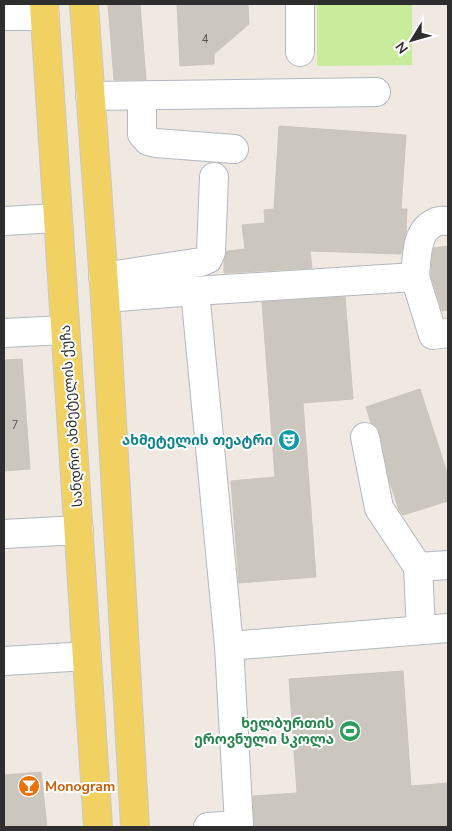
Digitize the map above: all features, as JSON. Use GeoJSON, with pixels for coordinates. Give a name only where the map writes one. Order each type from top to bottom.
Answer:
{"type":"FeatureCollection","features":[{"type":"Feature","properties":{"kind":"main road"},"geometry":{"type":"LineString","coordinates":[[84,4],[104,296],[134,827]]}},
{"type":"Feature","properties":{"kind":"main road","name":"სანდრო ახმეტელის ქუჩა"},"geometry":{"type":"LineString","coordinates":[[44,10],[98,827]]}},
{"type":"Feature","properties":{"kind":"main road"},"geometry":{"type":"LineString","coordinates":[[64,324],[104,296]]}},
{"type":"Feature","properties":{"kind":"main road"},"geometry":{"type":"LineString","coordinates":[[95,769],[132,768]]}},
{"type":"Feature","properties":{"kind":"lane"},"geometry":{"type":"LineString","coordinates":[[300,4],[300,52]]}},
{"type":"Feature","properties":{"kind":"lane"},"geometry":{"type":"LineString","coordinates":[[4,16],[44,10]]}},
{"type":"Feature","properties":{"kind":"lane"},"geometry":{"type":"LineString","coordinates":[[90,96],[376,92]]}},
{"type":"Feature","properties":{"kind":"lane"},"geometry":{"type":"LineString","coordinates":[[142,96],[142,134],[148,141],[234,149]]}},
{"type":"Feature","properties":{"kind":"lane"},"geometry":{"type":"LineString","coordinates":[[104,296],[208,259],[211,252],[214,176]]}},
{"type":"Feature","properties":{"kind":"lane"},"geometry":{"type":"LineString","coordinates":[[4,220],[58,218]]}},
{"type":"Feature","properties":{"kind":"lane"},"geometry":{"type":"LineString","coordinates":[[448,221],[437,221],[427,228],[419,242],[415,277],[433,335],[448,334]]}},
{"type":"Feature","properties":{"kind":"lane"},"geometry":{"type":"LineString","coordinates":[[104,296],[415,277]]}},
{"type":"Feature","properties":{"kind":"lane"},"geometry":{"type":"LineString","coordinates":[[195,291],[229,646],[240,826],[208,827]]}},
{"type":"Feature","properties":{"kind":"lane"},"geometry":{"type":"LineString","coordinates":[[4,333],[64,324]]}},
{"type":"Feature","properties":{"kind":"lane"},"geometry":{"type":"LineString","coordinates":[[365,437],[379,508],[418,567],[421,630]]}},
{"type":"Feature","properties":{"kind":"lane"},"geometry":{"type":"LineString","coordinates":[[4,534],[79,530]]}},
{"type":"Feature","properties":{"kind":"lane"},"geometry":{"type":"LineString","coordinates":[[418,567],[448,565]]}},
{"type":"Feature","properties":{"kind":"lane"},"geometry":{"type":"LineString","coordinates":[[229,646],[448,628]]}},
{"type":"Feature","properties":{"kind":"lane"},"geometry":{"type":"LineString","coordinates":[[4,661],[87,656]]}},
{"type":"Feature","properties":{"kind":"green space"},"geometry":{"type":"Polygon","coordinates":[[[317,4],[412,4],[412,65],[317,66],[317,4]]]}},
{"type":"Feature","properties":{"kind":"building"},"geometry":{"type":"Polygon","coordinates":[[[108,4],[140,4],[146,80],[114,80],[108,4]]]}},
{"type":"Feature","properties":{"kind":"building"},"geometry":{"type":"Polygon","coordinates":[[[177,4],[248,4],[249,24],[214,54],[214,64],[180,66],[177,4]]]}},
{"type":"Feature","properties":{"kind":"building"},"geometry":{"type":"Polygon","coordinates":[[[279,126],[406,135],[401,209],[407,209],[406,233],[401,254],[310,251],[312,268],[224,273],[227,251],[245,249],[242,225],[265,223],[264,210],[274,209],[279,126]]]}},
{"type":"Feature","properties":{"kind":"building"},"geometry":{"type":"Polygon","coordinates":[[[448,246],[448,310],[442,311],[431,276],[432,256],[434,248],[448,246]]]}},
{"type":"Feature","properties":{"kind":"building","name":"ახმეტელის თეატრი"},"geometry":{"type":"Polygon","coordinates":[[[345,297],[353,399],[303,403],[316,577],[239,583],[231,481],[275,477],[262,302],[345,297]]]}},
{"type":"Feature","properties":{"kind":"building"},"geometry":{"type":"Polygon","coordinates":[[[22,359],[30,469],[4,471],[4,360],[22,359]]]}},
{"type":"Feature","properties":{"kind":"building"},"geometry":{"type":"Polygon","coordinates":[[[420,389],[448,476],[448,501],[403,515],[399,510],[389,479],[380,434],[377,427],[371,423],[366,407],[420,389]]]}},
{"type":"Feature","properties":{"kind":"building","name":"ხელბურთის ეროვნული სკოლა"},"geometry":{"type":"Polygon","coordinates":[[[403,671],[411,786],[448,783],[448,827],[254,827],[253,796],[297,793],[289,679],[403,671]]]}},
{"type":"Feature","properties":{"kind":"building"},"geometry":{"type":"Polygon","coordinates":[[[41,772],[47,827],[4,827],[4,775],[41,772]]]}},
{"type":"Feature","properties":{"kind":"place","name":"ახმეტელის თეატრი"},"geometry":{"type":"Point","coordinates":[289,440]}},
{"type":"Feature","properties":{"kind":"place","name":"ხელბურთის ეროვნული სკოლა"},"geometry":{"type":"Point","coordinates":[350,731]}},
{"type":"Feature","properties":{"kind":"place","name":"Monogram"},"geometry":{"type":"Point","coordinates":[29,786]}}]}
